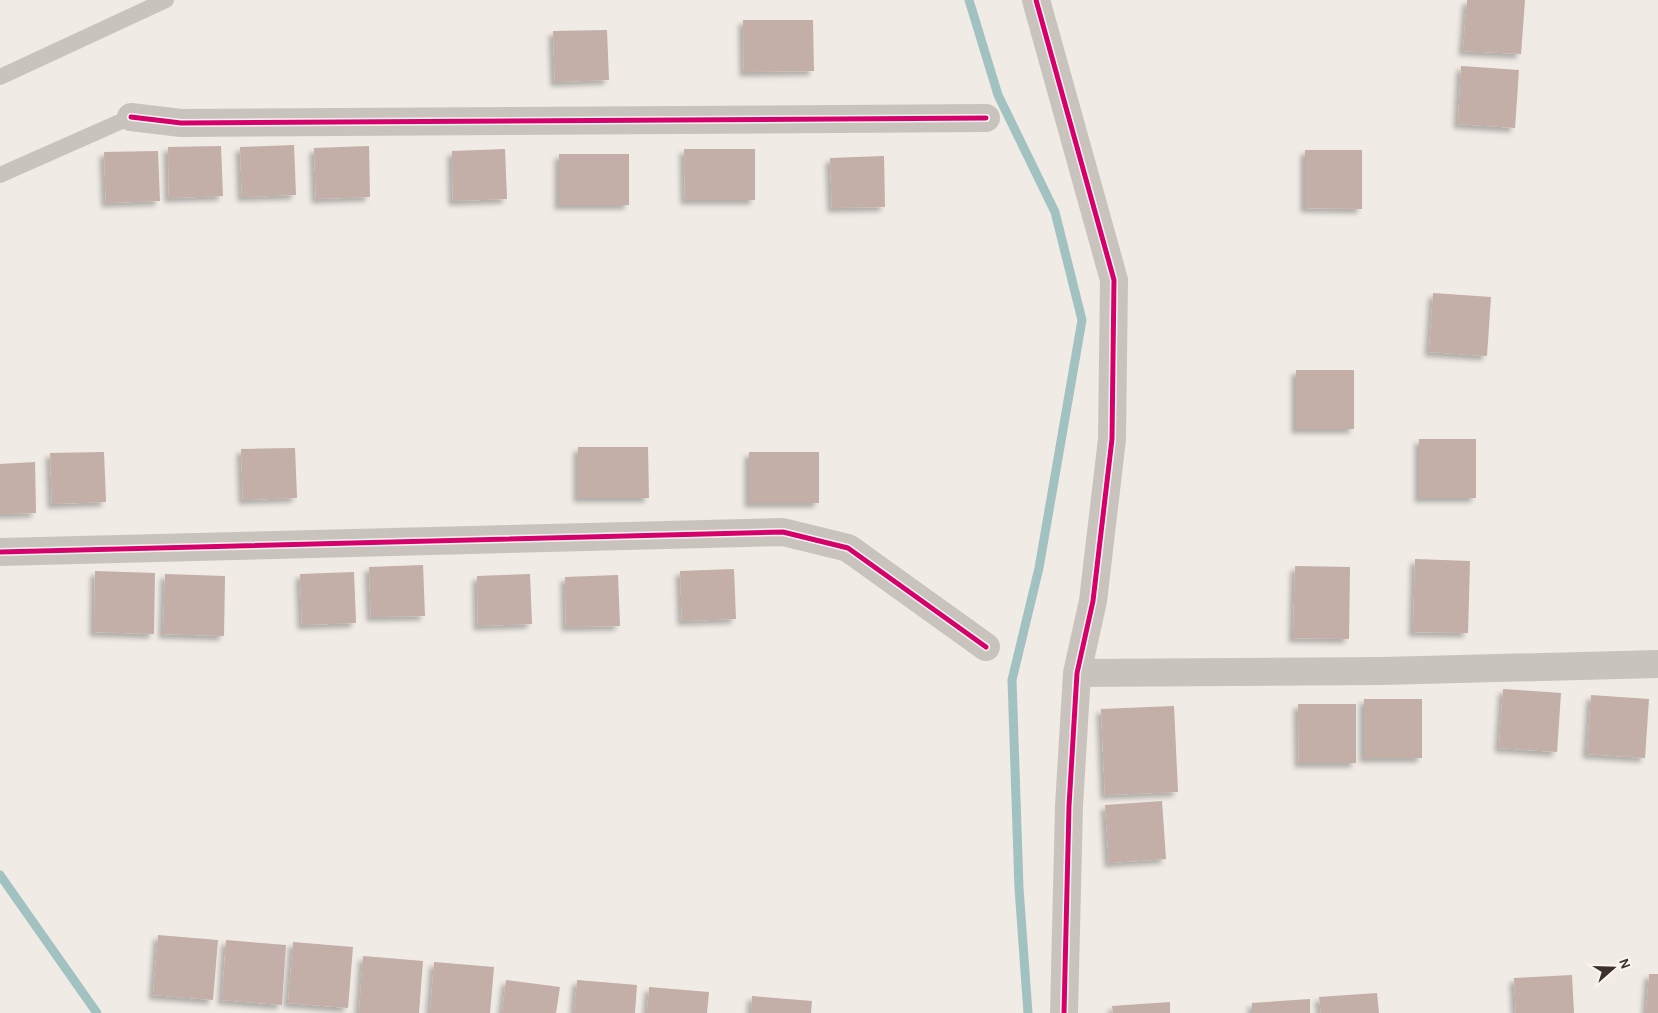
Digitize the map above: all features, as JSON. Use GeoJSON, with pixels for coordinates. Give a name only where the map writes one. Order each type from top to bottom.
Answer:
{"type":"FeatureCollection","features":[{"type":"Feature","properties":{"kind":"street"},"geometry":{"type":"LineString","coordinates":[[1036,0],[1114,280],[1112,439],[1094,601],[1077,674],[1069,806],[1064,1013]]}},
{"type":"Feature","properties":{"kind":"street"},"geometry":{"type":"LineString","coordinates":[[131,117],[181,123],[986,118]]}},
{"type":"Feature","properties":{"kind":"street"},"geometry":{"type":"LineString","coordinates":[[0,552],[783,532],[848,548],[986,648]]}},
{"type":"Feature","properties":{"kind":"street"},"geometry":{"type":"LineString","coordinates":[[1077,674],[1658,664]]}},
{"type":"Feature","properties":{"kind":"lane"},"geometry":{"type":"LineString","coordinates":[[0,77],[166,0]]}},
{"type":"Feature","properties":{"kind":"lane"},"geometry":{"type":"LineString","coordinates":[[0,175],[131,117]]}},
{"type":"Feature","properties":{"kind":"building"},"geometry":{"type":"Polygon","coordinates":[[[1467,0],[1525,0],[1521,54],[1463,51],[1467,0]]]}},
{"type":"Feature","properties":{"kind":"building"},"geometry":{"type":"Polygon","coordinates":[[[743,20],[813,20],[814,71],[744,72],[743,20]]]}},
{"type":"Feature","properties":{"kind":"building"},"geometry":{"type":"Polygon","coordinates":[[[607,30],[609,80],[555,82],[553,31],[607,30]]]}},
{"type":"Feature","properties":{"kind":"building"},"geometry":{"type":"Polygon","coordinates":[[[1461,66],[1519,70],[1515,128],[1458,124],[1461,66]]]}},
{"type":"Feature","properties":{"kind":"building"},"geometry":{"type":"Polygon","coordinates":[[[294,145],[296,195],[242,197],[240,147],[294,145]]]}},
{"type":"Feature","properties":{"kind":"building"},"geometry":{"type":"Polygon","coordinates":[[[221,146],[223,196],[169,198],[168,147],[221,146]]]}},
{"type":"Feature","properties":{"kind":"building"},"geometry":{"type":"Polygon","coordinates":[[[369,146],[370,197],[316,199],[314,148],[369,146]]]}},
{"type":"Feature","properties":{"kind":"building"},"geometry":{"type":"Polygon","coordinates":[[[505,149],[507,199],[453,201],[452,151],[505,149]]]}},
{"type":"Feature","properties":{"kind":"building"},"geometry":{"type":"Polygon","coordinates":[[[684,149],[755,149],[755,200],[685,200],[684,149]]]}},
{"type":"Feature","properties":{"kind":"building"},"geometry":{"type":"Polygon","coordinates":[[[1305,150],[1362,150],[1362,209],[1305,208],[1305,150]]]}},
{"type":"Feature","properties":{"kind":"building"},"geometry":{"type":"Polygon","coordinates":[[[158,151],[160,201],[106,203],[104,152],[158,151]]]}},
{"type":"Feature","properties":{"kind":"building"},"geometry":{"type":"Polygon","coordinates":[[[559,154],[629,154],[629,205],[559,205],[559,154]]]}},
{"type":"Feature","properties":{"kind":"building"},"geometry":{"type":"Polygon","coordinates":[[[884,156],[885,207],[832,208],[830,158],[884,156]]]}},
{"type":"Feature","properties":{"kind":"building"},"geometry":{"type":"Polygon","coordinates":[[[1433,293],[1491,297],[1487,356],[1429,352],[1433,293]]]}},
{"type":"Feature","properties":{"kind":"building"},"geometry":{"type":"Polygon","coordinates":[[[1296,370],[1354,370],[1354,429],[1296,429],[1296,370]]]}},
{"type":"Feature","properties":{"kind":"building"},"geometry":{"type":"Polygon","coordinates":[[[1419,439],[1476,439],[1476,498],[1419,498],[1419,439]]]}},
{"type":"Feature","properties":{"kind":"building"},"geometry":{"type":"Polygon","coordinates":[[[578,447],[648,447],[649,498],[578,498],[578,447]]]}},
{"type":"Feature","properties":{"kind":"building"},"geometry":{"type":"Polygon","coordinates":[[[295,448],[297,498],[243,500],[241,449],[295,448]]]}},
{"type":"Feature","properties":{"kind":"building"},"geometry":{"type":"Polygon","coordinates":[[[104,452],[106,502],[52,504],[50,453],[104,452]]]}},
{"type":"Feature","properties":{"kind":"building"},"geometry":{"type":"Polygon","coordinates":[[[749,452],[819,452],[819,503],[749,503],[749,452]]]}},
{"type":"Feature","properties":{"kind":"building"},"geometry":{"type":"Polygon","coordinates":[[[35,462],[36,513],[0,514],[0,464],[35,462]]]}},
{"type":"Feature","properties":{"kind":"building"},"geometry":{"type":"Polygon","coordinates":[[[1415,559],[1470,561],[1468,633],[1413,632],[1415,559]]]}},
{"type":"Feature","properties":{"kind":"building"},"geometry":{"type":"Polygon","coordinates":[[[423,565],[425,616],[371,617],[369,567],[423,565]]]}},
{"type":"Feature","properties":{"kind":"building"},"geometry":{"type":"Polygon","coordinates":[[[1295,566],[1350,567],[1349,639],[1293,638],[1295,566]]]}},
{"type":"Feature","properties":{"kind":"building"},"geometry":{"type":"Polygon","coordinates":[[[734,569],[736,619],[682,621],[680,571],[734,569]]]}},
{"type":"Feature","properties":{"kind":"building"},"geometry":{"type":"Polygon","coordinates":[[[95,571],[155,573],[154,634],[94,632],[95,571]]]}},
{"type":"Feature","properties":{"kind":"building"},"geometry":{"type":"Polygon","coordinates":[[[354,572],[356,623],[302,625],[300,574],[354,572]]]}},
{"type":"Feature","properties":{"kind":"building"},"geometry":{"type":"Polygon","coordinates":[[[165,574],[225,576],[224,636],[163,634],[165,574]]]}},
{"type":"Feature","properties":{"kind":"building"},"geometry":{"type":"Polygon","coordinates":[[[530,574],[532,624],[478,626],[477,576],[530,574]]]}},
{"type":"Feature","properties":{"kind":"building"},"geometry":{"type":"Polygon","coordinates":[[[618,575],[620,626],[566,627],[565,577],[618,575]]]}},
{"type":"Feature","properties":{"kind":"building"},"geometry":{"type":"Polygon","coordinates":[[[1503,689],[1561,693],[1557,752],[1499,748],[1503,689]]]}},
{"type":"Feature","properties":{"kind":"building"},"geometry":{"type":"Polygon","coordinates":[[[1591,695],[1649,699],[1645,758],[1587,754],[1591,695]]]}},
{"type":"Feature","properties":{"kind":"building"},"geometry":{"type":"Polygon","coordinates":[[[1364,699],[1422,699],[1422,758],[1364,758],[1364,699]]]}},
{"type":"Feature","properties":{"kind":"building"},"geometry":{"type":"Polygon","coordinates":[[[1298,704],[1356,704],[1356,763],[1299,763],[1298,704]]]}},
{"type":"Feature","properties":{"kind":"building"},"geometry":{"type":"Polygon","coordinates":[[[1174,706],[1178,792],[1105,795],[1101,709],[1174,706]]]}},
{"type":"Feature","properties":{"kind":"building"},"geometry":{"type":"Polygon","coordinates":[[[1162,801],[1166,859],[1109,863],[1105,805],[1162,801]]]}},
{"type":"Feature","properties":{"kind":"building"},"geometry":{"type":"Polygon","coordinates":[[[158,935],[218,940],[213,1000],[153,995],[158,935]]]}},
{"type":"Feature","properties":{"kind":"building"},"geometry":{"type":"Polygon","coordinates":[[[226,940],[286,945],[282,1005],[222,1000],[226,940]]]}},
{"type":"Feature","properties":{"kind":"building"},"geometry":{"type":"Polygon","coordinates":[[[293,942],[353,947],[348,1008],[288,1003],[293,942]]]}},
{"type":"Feature","properties":{"kind":"building"},"geometry":{"type":"Polygon","coordinates":[[[363,956],[423,961],[419,1013],[359,1013],[363,956]]]}},
{"type":"Feature","properties":{"kind":"building"},"geometry":{"type":"Polygon","coordinates":[[[434,962],[494,967],[490,1013],[430,1013],[434,962]]]}},
{"type":"Feature","properties":{"kind":"building"},"geometry":{"type":"Polygon","coordinates":[[[1649,974],[1658,974],[1658,1013],[1646,1013],[1649,974]]]}},
{"type":"Feature","properties":{"kind":"building"},"geometry":{"type":"Polygon","coordinates":[[[1572,975],[1574,1013],[1516,1013],[1514,978],[1572,975]]]}},
{"type":"Feature","properties":{"kind":"building"},"geometry":{"type":"Polygon","coordinates":[[[506,980],[560,987],[556,1013],[502,1013],[506,980]]]}},
{"type":"Feature","properties":{"kind":"building"},"geometry":{"type":"Polygon","coordinates":[[[577,980],[637,985],[635,1013],[574,1013],[577,980]]]}},
{"type":"Feature","properties":{"kind":"building"},"geometry":{"type":"Polygon","coordinates":[[[649,987],[709,992],[707,1013],[647,1013],[649,987]]]}},
{"type":"Feature","properties":{"kind":"building"},"geometry":{"type":"Polygon","coordinates":[[[1377,993],[1379,1013],[1321,1013],[1319,997],[1377,993]]]}},
{"type":"Feature","properties":{"kind":"building"},"geometry":{"type":"Polygon","coordinates":[[[752,996],[812,1001],[811,1013],[751,1013],[752,996]]]}},
{"type":"Feature","properties":{"kind":"building"},"geometry":{"type":"Polygon","coordinates":[[[1310,999],[1310,1013],[1252,1013],[1252,1003],[1310,999]]]}},
{"type":"Feature","properties":{"kind":"building"},"geometry":{"type":"Polygon","coordinates":[[[1170,1002],[1170,1013],[1113,1013],[1112,1006],[1170,1002]]]}},
{"type":"Feature","properties":{"kind":"waterway"},"geometry":{"type":"LineString","coordinates":[[969,0],[998,95],[1055,212],[1082,320],[1039,568],[1012,680],[1019,888],[1028,1013]]}},
{"type":"Feature","properties":{"kind":"waterway"},"geometry":{"type":"LineString","coordinates":[[0,875],[97,1013]]}},
{"type":"Feature","properties":{"kind":"cycle path"},"geometry":{"type":"LineString","coordinates":[[1036,0],[1114,280],[1112,439],[1093,601],[1077,673],[1069,806],[1064,1013]]}},
{"type":"Feature","properties":{"kind":"cycle path"},"geometry":{"type":"LineString","coordinates":[[131,117],[181,123],[986,118]]}},
{"type":"Feature","properties":{"kind":"cycle path"},"geometry":{"type":"LineString","coordinates":[[0,552],[783,532],[848,548],[986,647]]}}]}
